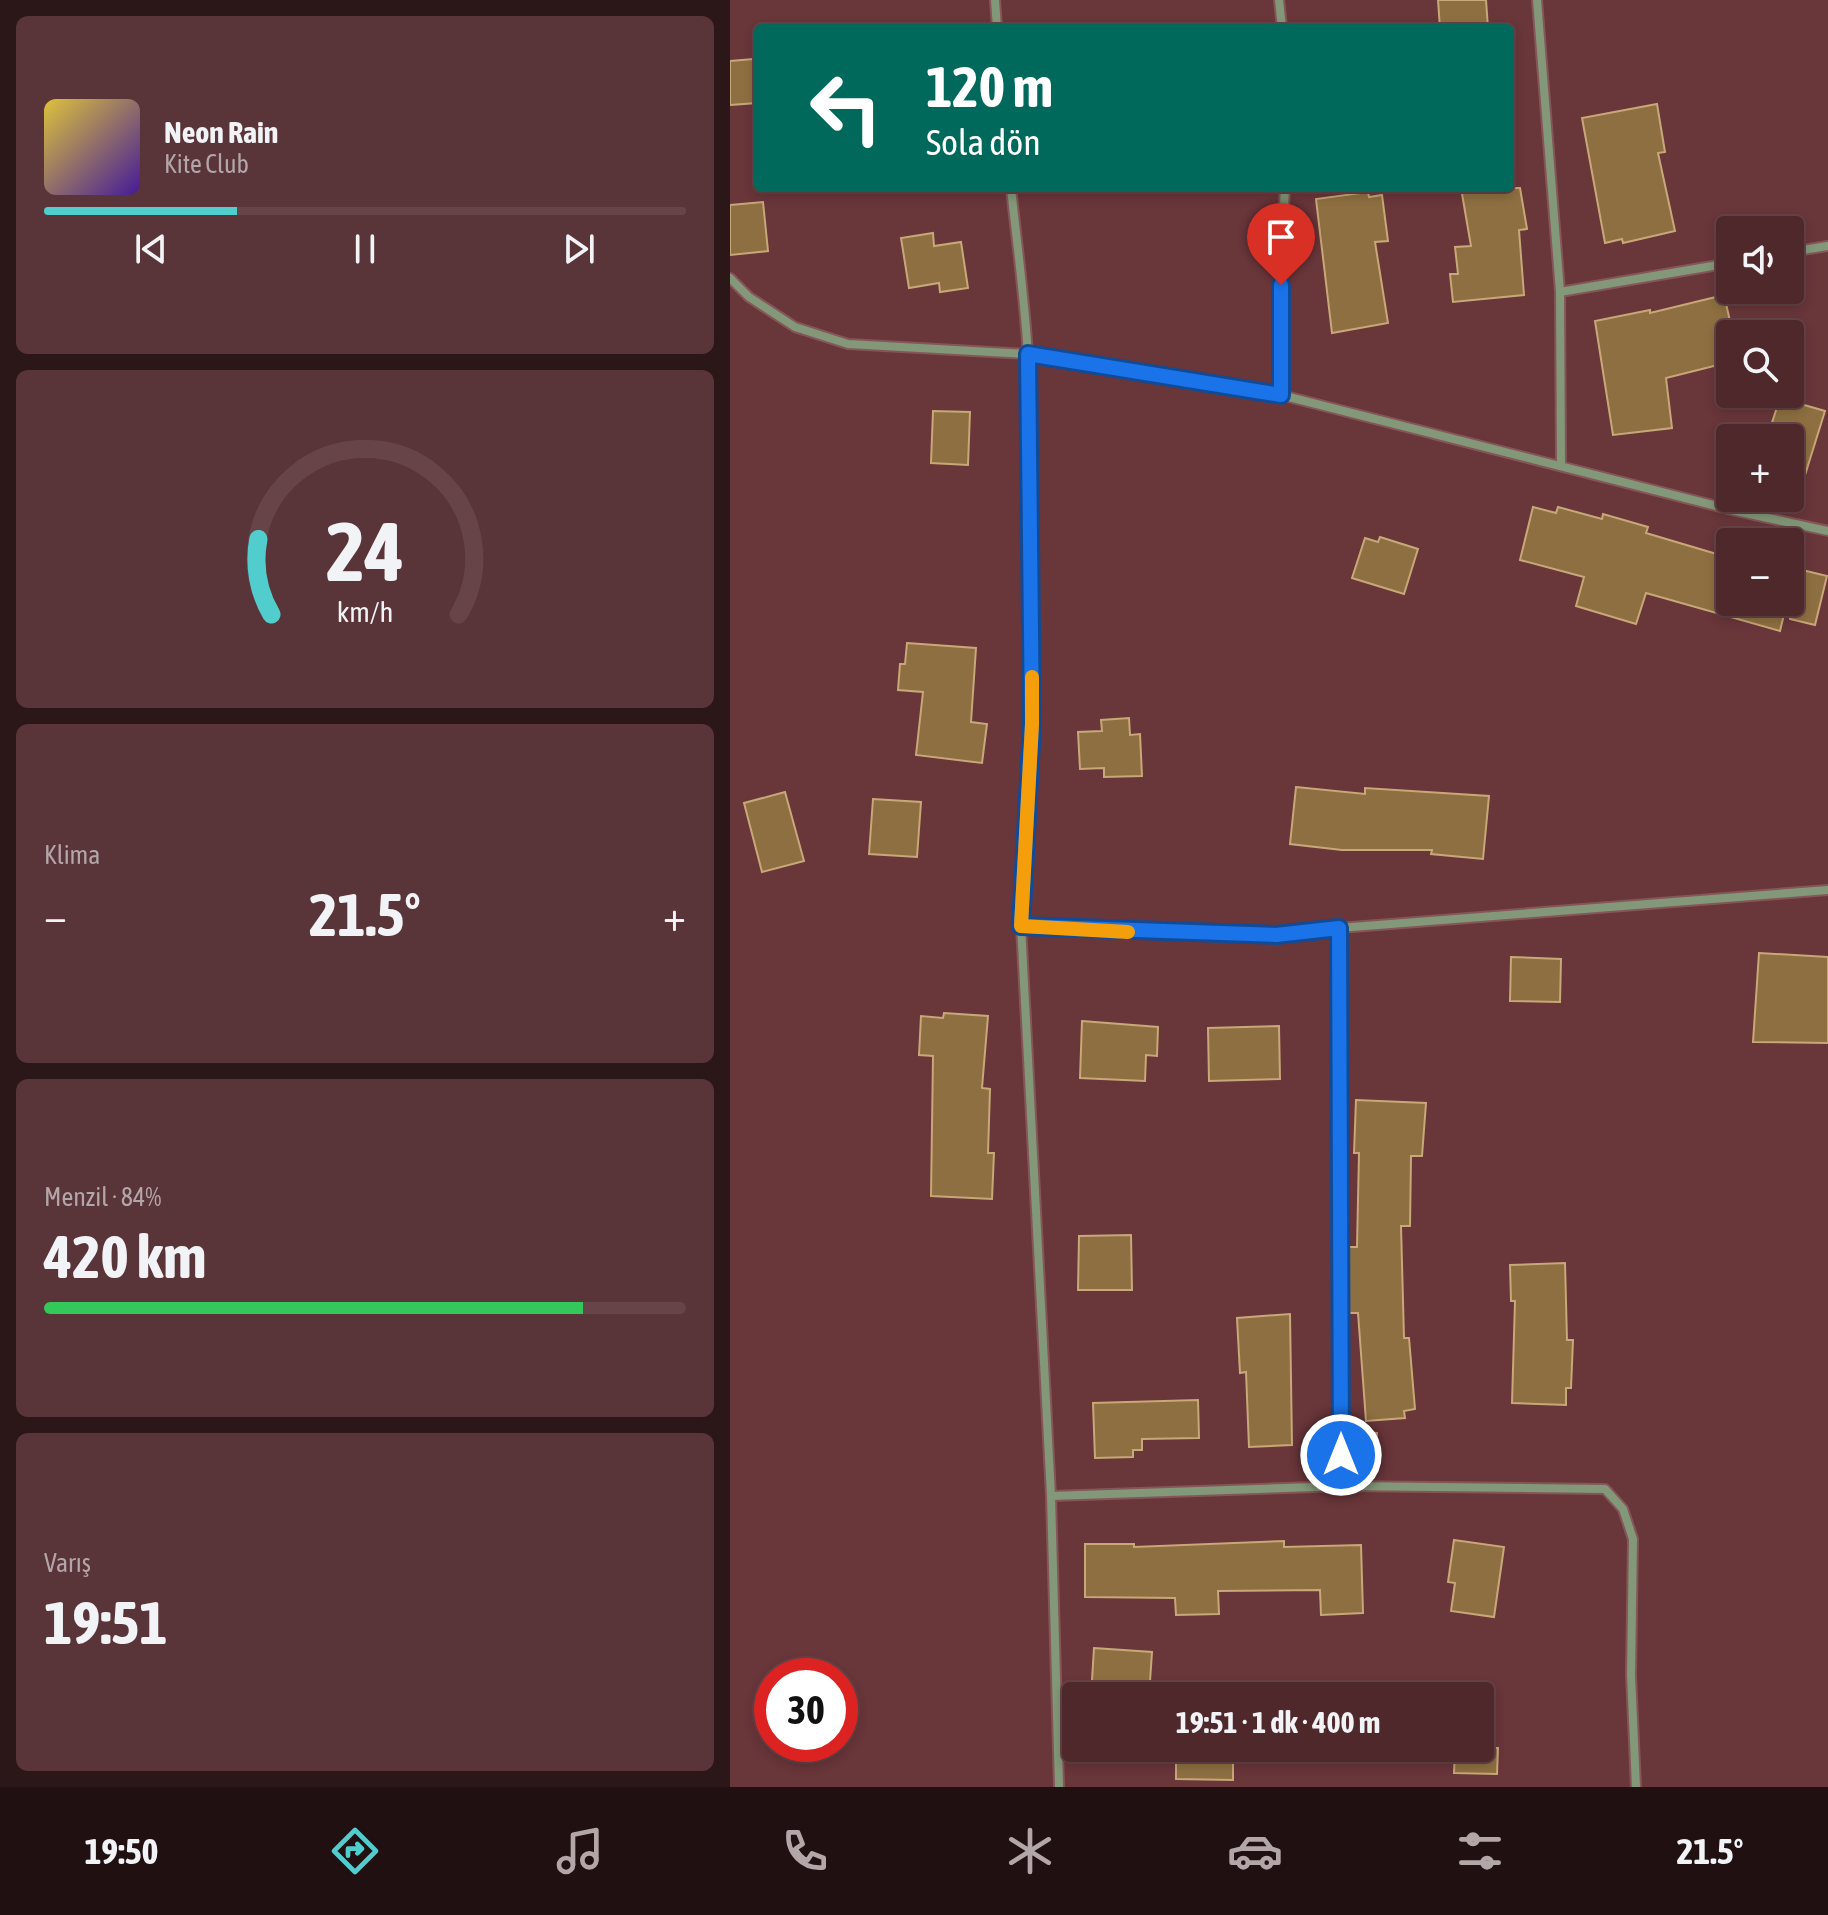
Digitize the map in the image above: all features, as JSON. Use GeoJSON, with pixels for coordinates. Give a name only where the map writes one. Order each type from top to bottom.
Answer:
{"type":"FeatureCollection","features":[{"type":"Feature","properties":{"kind":"street"},"geometry":{"type":"LineString","coordinates":[[995,0],[997,24]]}},
{"type":"Feature","properties":{"kind":"street"},"geometry":{"type":"LineString","coordinates":[[1279,0],[1282,24]]}},
{"type":"Feature","properties":{"kind":"street"},"geometry":{"type":"LineString","coordinates":[[1537,0],[1560,292],[1561,465]]}},
{"type":"Feature","properties":{"kind":"street"},"geometry":{"type":"LineString","coordinates":[[1011,192],[1028,354],[1032,724],[1021,926],[1051,1496],[1059,1787]]}},
{"type":"Feature","properties":{"kind":"street"},"geometry":{"type":"LineString","coordinates":[[1281,395],[1281,258],[1285,192]]}},
{"type":"Feature","properties":{"kind":"street"},"geometry":{"type":"LineString","coordinates":[[1804,250],[1828,246]]}},
{"type":"Feature","properties":{"kind":"street"},"geometry":{"type":"LineString","coordinates":[[1560,292],[1716,265]]}},
{"type":"Feature","properties":{"kind":"street"},"geometry":{"type":"LineString","coordinates":[[730,278],[771,313],[821,338],[848,344],[1028,354],[1281,395],[1736,511],[1828,531]]}},
{"type":"Feature","properties":{"kind":"street"},"geometry":{"type":"LineString","coordinates":[[1021,926],[1276,935],[1828,890]]}},
{"type":"Feature","properties":{"kind":"street"},"geometry":{"type":"LineString","coordinates":[[1339,928],[1342,1486]]}},
{"type":"Feature","properties":{"kind":"street"},"geometry":{"type":"LineString","coordinates":[[1051,1496],[1342,1486],[1605,1489],[1615,1498],[1629,1523],[1633,1539],[1631,1675],[1636,1787]]}},
{"type":"Feature","properties":{"kind":"building"},"geometry":{"type":"Polygon","coordinates":[[[1438,0],[1486,0],[1488,24],[1440,24],[1438,0]]]}},
{"type":"Feature","properties":{"kind":"building"},"geometry":{"type":"Polygon","coordinates":[[[753,59],[754,103],[730,105],[730,61],[753,59]]]}},
{"type":"Feature","properties":{"kind":"building"},"geometry":{"type":"Polygon","coordinates":[[[1657,104],[1665,152],[1658,153],[1675,231],[1623,243],[1622,239],[1605,243],[1582,118],[1657,104]]]}},
{"type":"Feature","properties":{"kind":"building"},"geometry":{"type":"Polygon","coordinates":[[[1514,188],[1520,188],[1527,229],[1519,230],[1524,295],[1453,302],[1450,274],[1458,274],[1455,247],[1471,246],[1462,192],[1514,192],[1514,188]]]}},
{"type":"Feature","properties":{"kind":"building"},"geometry":{"type":"Polygon","coordinates":[[[1368,192],[1369,197],[1382,195],[1388,241],[1375,242],[1388,323],[1332,333],[1316,199],[1368,192]]]}},
{"type":"Feature","properties":{"kind":"building"},"geometry":{"type":"Polygon","coordinates":[[[763,202],[768,251],[730,255],[730,205],[763,202]]]}},
{"type":"Feature","properties":{"kind":"building"},"geometry":{"type":"Polygon","coordinates":[[[933,233],[934,246],[961,242],[968,288],[940,292],[939,283],[909,288],[901,238],[933,233]]]}},
{"type":"Feature","properties":{"kind":"building"},"geometry":{"type":"Polygon","coordinates":[[[1716,297],[1716,304],[1726,304],[1730,320],[1716,320],[1716,366],[1666,378],[1672,428],[1613,435],[1595,321],[1650,310],[1650,313],[1716,297]]]}},
{"type":"Feature","properties":{"kind":"building"},"geometry":{"type":"Polygon","coordinates":[[[1804,405],[1825,411],[1804,478],[1804,424],[1772,424],[1777,408],[1804,408],[1804,405]]]}},
{"type":"Feature","properties":{"kind":"building"},"geometry":{"type":"Polygon","coordinates":[[[933,411],[970,412],[968,465],[931,463],[933,411]]]}},
{"type":"Feature","properties":{"kind":"building"},"geometry":{"type":"Polygon","coordinates":[[[1533,507],[1556,513],[1558,507],[1602,519],[1603,514],[1648,527],[1646,533],[1716,554],[1716,613],[1646,593],[1636,624],[1576,606],[1584,577],[1520,560],[1533,507]]]}},
{"type":"Feature","properties":{"kind":"building"},"geometry":{"type":"Polygon","coordinates":[[[1380,537],[1418,549],[1404,594],[1352,578],[1365,538],[1378,542],[1380,537]]]}},
{"type":"Feature","properties":{"kind":"building"},"geometry":{"type":"Polygon","coordinates":[[[1804,570],[1827,576],[1815,625],[1790,619],[1790,616],[1804,616],[1804,570]]]}},
{"type":"Feature","properties":{"kind":"building"},"geometry":{"type":"Polygon","coordinates":[[[1727,616],[1784,616],[1780,631],[1727,616]]]}},
{"type":"Feature","properties":{"kind":"building"},"geometry":{"type":"Polygon","coordinates":[[[907,643],[976,648],[971,722],[987,724],[982,763],[916,755],[923,692],[898,690],[900,664],[905,664],[907,643]]]}},
{"type":"Feature","properties":{"kind":"building"},"geometry":{"type":"Polygon","coordinates":[[[1129,718],[1130,735],[1140,734],[1142,776],[1104,777],[1104,768],[1080,769],[1078,732],[1102,731],[1101,720],[1129,718]]]}},
{"type":"Feature","properties":{"kind":"building"},"geometry":{"type":"Polygon","coordinates":[[[1296,787],[1365,794],[1365,788],[1489,796],[1483,859],[1431,854],[1432,850],[1342,850],[1290,844],[1296,787]]]}},
{"type":"Feature","properties":{"kind":"building"},"geometry":{"type":"Polygon","coordinates":[[[785,792],[804,861],[762,872],[744,803],[785,792]]]}},
{"type":"Feature","properties":{"kind":"building"},"geometry":{"type":"Polygon","coordinates":[[[873,799],[921,802],[917,857],[869,854],[873,799]]]}},
{"type":"Feature","properties":{"kind":"building"},"geometry":{"type":"Polygon","coordinates":[[[1759,953],[1828,957],[1828,1043],[1753,1042],[1759,953]]]}},
{"type":"Feature","properties":{"kind":"building"},"geometry":{"type":"Polygon","coordinates":[[[1511,957],[1561,959],[1560,1002],[1510,1001],[1511,957]]]}},
{"type":"Feature","properties":{"kind":"building"},"geometry":{"type":"Polygon","coordinates":[[[944,1013],[988,1016],[982,1088],[990,1089],[988,1153],[994,1153],[992,1199],[931,1196],[933,1056],[919,1055],[921,1016],[943,1018],[944,1013]]]}},
{"type":"Feature","properties":{"kind":"building"},"geometry":{"type":"Polygon","coordinates":[[[1082,1021],[1158,1027],[1157,1056],[1146,1055],[1145,1081],[1080,1078],[1082,1021]]]}},
{"type":"Feature","properties":{"kind":"building"},"geometry":{"type":"Polygon","coordinates":[[[1279,1026],[1280,1079],[1209,1081],[1208,1028],[1279,1026]]]}},
{"type":"Feature","properties":{"kind":"building"},"geometry":{"type":"Polygon","coordinates":[[[1356,1100],[1426,1103],[1422,1156],[1411,1156],[1410,1226],[1401,1226],[1404,1338],[1409,1338],[1415,1409],[1404,1411],[1405,1418],[1366,1421],[1358,1313],[1348,1313],[1348,1247],[1357,1247],[1359,1153],[1354,1153],[1356,1100]]]}},
{"type":"Feature","properties":{"kind":"building"},"geometry":{"type":"Polygon","coordinates":[[[1131,1235],[1132,1290],[1078,1290],[1079,1236],[1131,1235]]]}},
{"type":"Feature","properties":{"kind":"building"},"geometry":{"type":"Polygon","coordinates":[[[1565,1263],[1567,1340],[1573,1340],[1571,1388],[1566,1388],[1566,1405],[1512,1403],[1515,1301],[1511,1301],[1510,1265],[1565,1263]]]}},
{"type":"Feature","properties":{"kind":"building"},"geometry":{"type":"Polygon","coordinates":[[[1290,1314],[1292,1445],[1249,1447],[1246,1372],[1240,1373],[1237,1318],[1290,1314]]]}},
{"type":"Feature","properties":{"kind":"building"},"geometry":{"type":"Polygon","coordinates":[[[1198,1400],[1199,1438],[1142,1439],[1142,1450],[1133,1450],[1133,1457],[1095,1458],[1093,1403],[1198,1400]]]}},
{"type":"Feature","properties":{"kind":"building"},"geometry":{"type":"Polygon","coordinates":[[[1352,1432],[1377,1433],[1375,1468],[1350,1466],[1352,1432]]]}},
{"type":"Feature","properties":{"kind":"building"},"geometry":{"type":"Polygon","coordinates":[[[1454,1540],[1504,1547],[1494,1617],[1451,1611],[1455,1583],[1448,1582],[1454,1540]]]}},
{"type":"Feature","properties":{"kind":"building"},"geometry":{"type":"Polygon","coordinates":[[[1284,1541],[1284,1547],[1361,1545],[1363,1613],[1321,1615],[1320,1590],[1218,1591],[1219,1614],[1176,1615],[1175,1598],[1085,1597],[1085,1544],[1134,1544],[1134,1547],[1284,1541]]]}},
{"type":"Feature","properties":{"kind":"building"},"geometry":{"type":"Polygon","coordinates":[[[1094,1648],[1152,1652],[1150,1682],[1092,1682],[1094,1648]]]}},
{"type":"Feature","properties":{"kind":"building"},"geometry":{"type":"Polygon","coordinates":[[[1494,1748],[1498,1748],[1497,1774],[1454,1773],[1454,1762],[1494,1762],[1494,1748]]]}},
{"type":"Feature","properties":{"kind":"building"},"geometry":{"type":"Polygon","coordinates":[[[1176,1762],[1233,1762],[1233,1780],[1176,1779],[1176,1762]]]}},
{"type":"Feature","properties":{"kind":"slow traffic"},"geometry":{"type":"LineString","coordinates":[[1032,677],[1021,926],[1128,932]]}},
{"type":"Feature","properties":{"kind":"route"},"geometry":{"type":"LineString","coordinates":[[1281,285],[1281,395],[1028,354],[1032,724],[1021,926],[1276,935],[1339,928],[1341,1455]]}}]}
